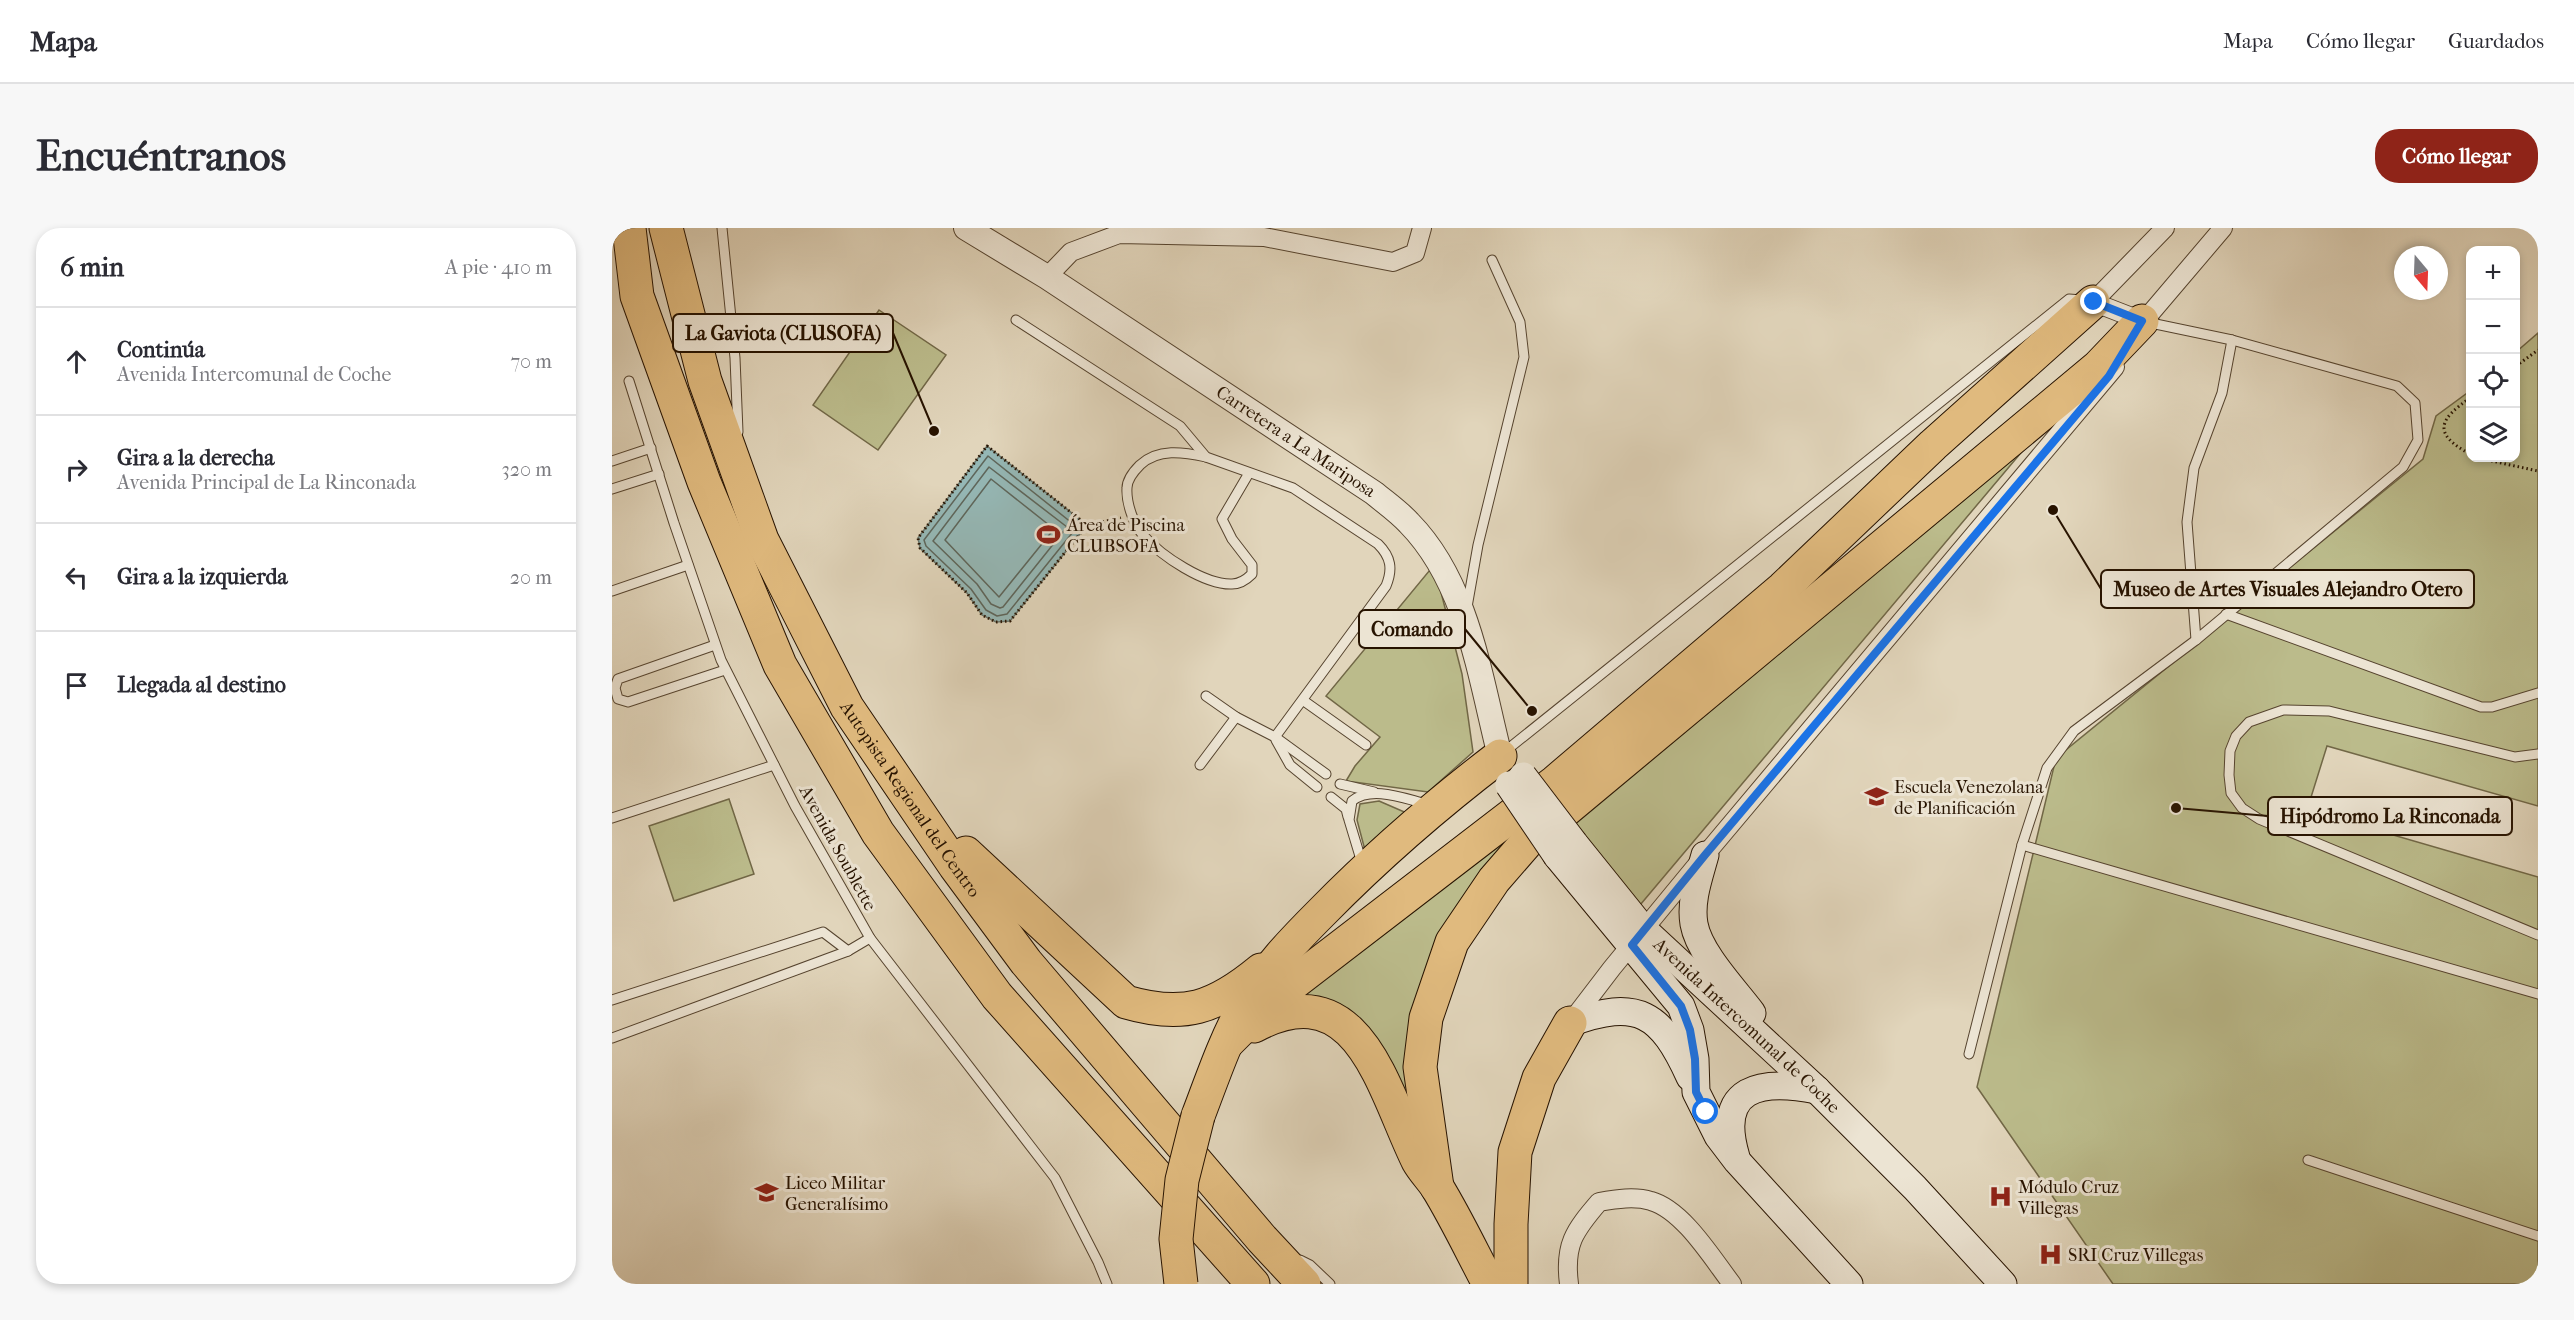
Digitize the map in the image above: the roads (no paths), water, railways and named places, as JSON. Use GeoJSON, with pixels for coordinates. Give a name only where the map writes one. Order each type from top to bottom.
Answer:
{"type":"FeatureCollection","features":[{"type":"Feature","properties":{"kind":"highway"},"geometry":{"type":"LineString","coordinates":[[629,228],[637,296],[704,482],[766,633],[780,665],[878,833],[997,996],[1253,1284]]}},
{"type":"Feature","properties":{"kind":"highway","name":"Autopista Regional del Centro"},"geometry":{"type":"LineString","coordinates":[[666,228],[705,381],[749,506],[762,540],[848,707],[955,866],[1026,962],[1262,1239],[1304,1284]]}},
{"type":"Feature","properties":{"kind":"highway"},"geometry":{"type":"LineString","coordinates":[[1229,1041],[1265,1005],[1555,782],[1783,588],[1934,445],[2094,302]]}},
{"type":"Feature","properties":{"kind":"highway"},"geometry":{"type":"LineString","coordinates":[[1437,1187],[1420,1067],[1426,1018],[1452,942],[1494,880],[1527,842],[2098,367],[2142,321]]}},
{"type":"Feature","properties":{"kind":"highway"},"geometry":{"type":"LineString","coordinates":[[909,797],[1000,887],[1126,1002],[1155,1010],[1181,1011],[1214,1002],[1248,981],[1283,952],[1363,870],[1436,806],[1511,772]]}},
{"type":"Feature","properties":{"kind":"highway"},"geometry":{"type":"LineString","coordinates":[[1181,1284],[1176,1239],[1182,1180],[1198,1116],[1244,1007],[1283,952]]}},
{"type":"Feature","properties":{"kind":"highway"},"geometry":{"type":"LineString","coordinates":[[1229,1041],[1272,1016],[1292,1011],[1311,1011],[1331,1016],[1344,1025],[1353,1034],[1374,1066],[1389,1093],[1419,1163],[1437,1187],[1489,1284]]}},
{"type":"Feature","properties":{"kind":"highway"},"geometry":{"type":"LineString","coordinates":[[1511,1284],[1510,1224],[1515,1152],[1539,1078],[1570,1023]]}},
{"type":"Feature","properties":{"kind":"main road","name":"Avenida Intercomunal de Coche"},"geometry":{"type":"LineString","coordinates":[[1511,772],[1565,849],[1638,938],[1681,1006],[1690,1030],[1695,1059],[1696,1092],[1718,1136],[1737,1161],[1849,1284]]}},
{"type":"Feature","properties":{"kind":"main road"},"geometry":{"type":"LineString","coordinates":[[1705,855],[1694,898],[1694,923],[1698,935],[1702,946],[1758,1021],[1774,1050]]}},
{"type":"Feature","properties":{"kind":"main road","name":"Avenida Intercomunal de Coche"},"geometry":{"type":"LineString","coordinates":[[1638,938],[1774,1050],[1817,1090],[1915,1188],[2003,1284]]}},
{"type":"Feature","properties":{"kind":"main road"},"geometry":{"type":"LineString","coordinates":[[1570,1023],[1592,1015],[1624,1011],[1636,1012],[1651,1019],[1664,1031],[1679,1053],[1696,1092]]}},
{"type":"Feature","properties":{"kind":"main road"},"geometry":{"type":"LineString","coordinates":[[1737,1161],[1730,1126],[1738,1101],[1747,1091],[1761,1086],[1776,1085],[1791,1085],[1817,1090]]}},
{"type":"Feature","properties":{"kind":"street","name":"Carretera a La Mariposa"},"geometry":{"type":"LineString","coordinates":[[966,228],[1047,277],[1374,494],[1410,524],[1439,562],[1465,618],[1511,772]]}},
{"type":"Feature","properties":{"kind":"street"},"geometry":{"type":"LineString","coordinates":[[1047,277],[1071,252],[1118,231],[1264,237],[1393,262],[1415,252],[1422,228]]}},
{"type":"Feature","properties":{"kind":"street"},"geometry":{"type":"LineString","coordinates":[[2142,321],[2094,302],[2165,228]]}},
{"type":"Feature","properties":{"kind":"street"},"geometry":{"type":"LineString","coordinates":[[1570,1023],[1611,968],[1705,855],[2109,376],[2142,321],[2223,228]]}},
{"type":"Feature","properties":{"kind":"street"},"geometry":{"type":"LineString","coordinates":[[1569,1284],[1566,1262],[1568,1247],[1575,1232],[1599,1202],[1622,1198],[1651,1201],[1677,1216],[1732,1284]]}},
{"type":"Feature","properties":{"kind":"lane"},"geometry":{"type":"LineString","coordinates":[[722,228],[735,358],[740,445],[749,506]]}},
{"type":"Feature","properties":{"kind":"lane"},"geometry":{"type":"LineString","coordinates":[[1465,618],[1478,545],[1524,357],[1520,322],[1492,260]]}},
{"type":"Feature","properties":{"kind":"lane"},"geometry":{"type":"LineString","coordinates":[[1511,772],[2069,299],[2094,302]]}},
{"type":"Feature","properties":{"kind":"lane"},"geometry":{"type":"LineString","coordinates":[[1016,320],[1180,426],[1206,458]]}},
{"type":"Feature","properties":{"kind":"lane"},"geometry":{"type":"LineString","coordinates":[[1969,1054],[2022,845],[2046,768],[2074,731],[2196,640],[2403,467],[2418,440],[2415,403],[2397,386],[2232,340],[2142,321]]}},
{"type":"Feature","properties":{"kind":"lane"},"geometry":{"type":"LineString","coordinates":[[2196,640],[2187,522],[2194,468],[2222,393],[2232,340]]}},
{"type":"Feature","properties":{"kind":"lane","name":"Avenida Soublette"},"geometry":{"type":"LineString","coordinates":[[629,381],[715,645],[725,670],[774,765],[870,938],[1055,1178],[1107,1284]]}},
{"type":"Feature","properties":{"kind":"lane"},"geometry":{"type":"LineString","coordinates":[[612,461],[651,448]]}},
{"type":"Feature","properties":{"kind":"lane"},"geometry":{"type":"LineString","coordinates":[[1249,473],[1222,519],[1232,539],[1252,565],[1252,574],[1233,585],[1217,582],[1185,568],[1143,535],[1132,515],[1126,488],[1132,473],[1147,458],[1183,452],[1206,458],[1293,488],[1378,544],[1388,553],[1391,566],[1386,586],[1304,701],[1275,737]]}},
{"type":"Feature","properties":{"kind":"lane"},"geometry":{"type":"LineString","coordinates":[[612,489],[659,474]]}},
{"type":"Feature","properties":{"kind":"lane"},"geometry":{"type":"LineString","coordinates":[[612,591],[688,565]]}},
{"type":"Feature","properties":{"kind":"lane"},"geometry":{"type":"LineString","coordinates":[[2226,614],[2481,707],[2492,707],[2538,693]]}},
{"type":"Feature","properties":{"kind":"lane"},"geometry":{"type":"LineString","coordinates":[[715,645],[618,679],[615,688],[618,699],[628,702],[725,670]]}},
{"type":"Feature","properties":{"kind":"lane"},"geometry":{"type":"LineString","coordinates":[[1206,696],[1236,717],[1275,737],[1326,774]]}},
{"type":"Feature","properties":{"kind":"lane"},"geometry":{"type":"LineString","coordinates":[[1304,701],[1366,745]]}},
{"type":"Feature","properties":{"kind":"lane"},"geometry":{"type":"LineString","coordinates":[[2538,754],[2515,757],[2329,711],[2283,710],[2249,722],[2236,736],[2230,751],[2229,775],[2231,793],[2242,808],[2259,819],[2538,935]]}},
{"type":"Feature","properties":{"kind":"lane"},"geometry":{"type":"LineString","coordinates":[[1200,765],[1236,717]]}},
{"type":"Feature","properties":{"kind":"lane"},"geometry":{"type":"LineString","coordinates":[[1275,737],[1290,765],[1317,787]]}},
{"type":"Feature","properties":{"kind":"lane"},"geometry":{"type":"LineString","coordinates":[[612,818],[774,765]]}},
{"type":"Feature","properties":{"kind":"lane"},"geometry":{"type":"LineString","coordinates":[[1340,784],[1436,806]]}},
{"type":"Feature","properties":{"kind":"lane"},"geometry":{"type":"LineString","coordinates":[[1349,820],[1352,801],[1379,794]]}},
{"type":"Feature","properties":{"kind":"lane"},"geometry":{"type":"LineString","coordinates":[[1331,797],[1346,808],[1363,870]]}},
{"type":"Feature","properties":{"kind":"lane"},"geometry":{"type":"LineString","coordinates":[[2022,845],[2538,994]]}},
{"type":"Feature","properties":{"kind":"lane"},"geometry":{"type":"LineString","coordinates":[[612,1000],[823,932],[848,951]]}},
{"type":"Feature","properties":{"kind":"lane"},"geometry":{"type":"LineString","coordinates":[[612,1038],[848,951],[870,938]]}},
{"type":"Feature","properties":{"kind":"lane"},"geometry":{"type":"LineString","coordinates":[[2308,1160],[2538,1236]]}},
{"type":"Feature","properties":{"kind":"lane"},"geometry":{"type":"LineString","coordinates":[[1262,1239],[1310,1265],[1330,1284]]}},
{"type":"Feature","properties":{"kind":"water","name":"Área de Piscina CLUBSOFA"},"geometry":{"type":"Polygon","coordinates":[[[987,446],[1087,525],[1010,621],[996,622],[982,615],[967,593],[920,548],[918,538],[987,446]]]}},
{"type":"Feature","properties":{"kind":"place","name":"La Gaviota (CLUSOFA)"},"geometry":{"type":"Point","coordinates":[934,431]}},
{"type":"Feature","properties":{"kind":"place","name":"Museo de Artes Visuales Alejandro Otero"},"geometry":{"type":"Point","coordinates":[2053,510]}},
{"type":"Feature","properties":{"kind":"place","name":"Área de Piscina CLUBSOFA"},"geometry":{"type":"Point","coordinates":[1049,535]}},
{"type":"Feature","properties":{"kind":"place","name":"Comando"},"geometry":{"type":"Point","coordinates":[1532,711]}},
{"type":"Feature","properties":{"kind":"place","name":"Escuela Venezolana de Planificación"},"geometry":{"type":"Point","coordinates":[1876,797]}},
{"type":"Feature","properties":{"kind":"place","name":"Hipódromo La Rinconada"},"geometry":{"type":"Point","coordinates":[2176,808]}},
{"type":"Feature","properties":{"kind":"place","name":"Liceo Militar Generalísimo"},"geometry":{"type":"Point","coordinates":[767,1193]}},
{"type":"Feature","properties":{"kind":"place","name":"Módulo Cruz Villegas"},"geometry":{"type":"Point","coordinates":[2000,1197]}},
{"type":"Feature","properties":{"kind":"place","name":"SRI Cruz Villegas"},"geometry":{"type":"Point","coordinates":[2050,1255]}}]}
